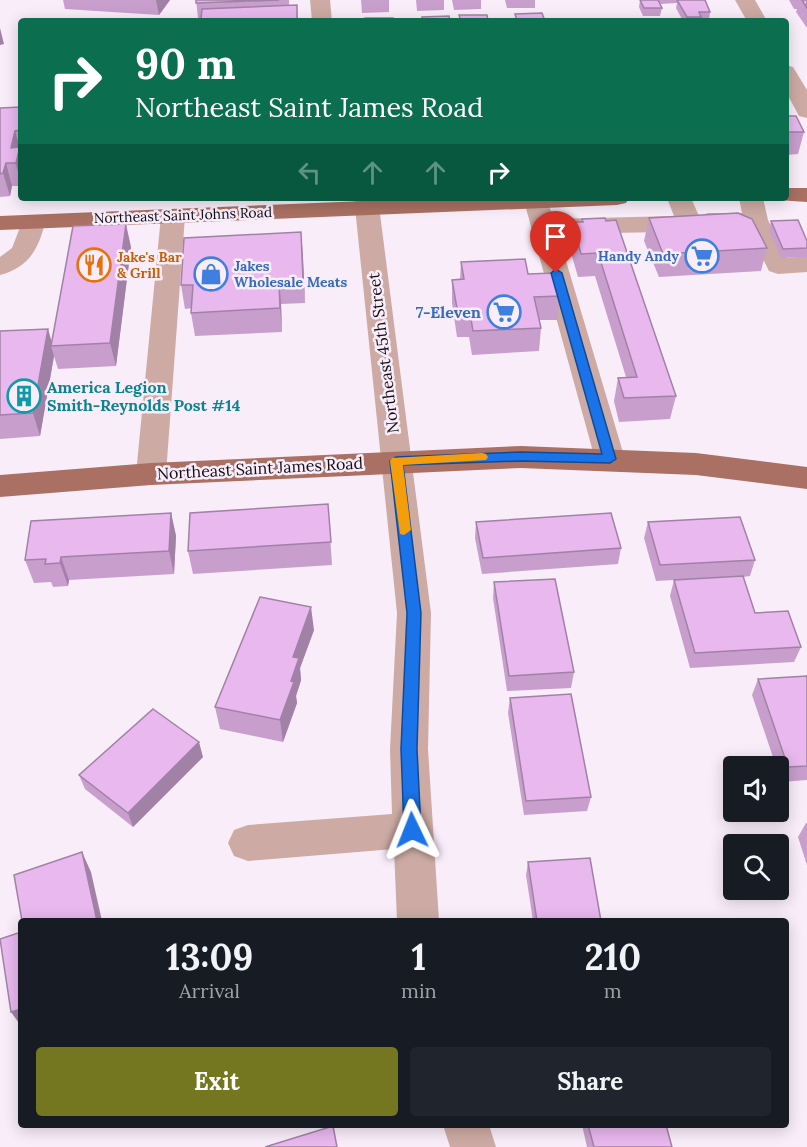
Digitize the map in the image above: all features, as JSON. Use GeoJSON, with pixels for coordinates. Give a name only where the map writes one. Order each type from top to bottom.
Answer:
{"type":"FeatureCollection","features":[{"type":"Feature","properties":{"kind":"main road"},"geometry":{"type":"LineString","coordinates":[[789,195],[807,195]]}},
{"type":"Feature","properties":{"kind":"main road","name":"Northeast Saint Johns Road"},"geometry":{"type":"LineString","coordinates":[[0,223],[173,216],[366,203],[540,214],[603,201]]}},
{"type":"Feature","properties":{"kind":"main road","name":"Northeast Saint James Road"},"geometry":{"type":"LineString","coordinates":[[0,486],[151,474],[521,457],[696,464],[807,478]]}},
{"type":"Feature","properties":{"kind":"street"},"geometry":{"type":"LineString","coordinates":[[320,0],[322,18]]}},
{"type":"Feature","properties":{"kind":"street"},"geometry":{"type":"LineString","coordinates":[[746,0],[756,18]]}},
{"type":"Feature","properties":{"kind":"street"},"geometry":{"type":"LineString","coordinates":[[789,76],[805,103]]}},
{"type":"Feature","properties":{"kind":"street","name":"Northeast 45th Street"},"geometry":{"type":"LineString","coordinates":[[366,203],[414,613],[409,749],[418,918]]}},
{"type":"Feature","properties":{"kind":"street"},"geometry":{"type":"LineString","coordinates":[[610,459],[540,214],[665,225],[684,209],[753,209],[778,266],[807,264]]}},
{"type":"Feature","properties":{"kind":"street"},"geometry":{"type":"LineString","coordinates":[[151,474],[173,216]]}},
{"type":"Feature","properties":{"kind":"street"},"geometry":{"type":"LineString","coordinates":[[0,267],[18,258],[25,251],[33,222]]}},
{"type":"Feature","properties":{"kind":"street"},"geometry":{"type":"LineString","coordinates":[[248,843],[412,830]]}},
{"type":"Feature","properties":{"kind":"street"},"geometry":{"type":"LineString","coordinates":[[467,1128],[473,1147]]}},
{"type":"Feature","properties":{"kind":"building"},"geometry":{"type":"Polygon","coordinates":[[[196,0],[279,0],[196,3],[196,0]]]}},
{"type":"Feature","properties":{"kind":"building"},"geometry":{"type":"Polygon","coordinates":[[[640,0],[658,0],[662,8],[644,8],[640,0]]]}},
{"type":"Feature","properties":{"kind":"building"},"geometry":{"type":"Polygon","coordinates":[[[677,0],[705,0],[710,12],[699,12],[701,17],[687,17],[677,0]]]}},
{"type":"Feature","properties":{"kind":"building"},"geometry":{"type":"Polygon","coordinates":[[[297,5],[297,18],[201,18],[202,9],[297,5]]]}},
{"type":"Feature","properties":{"kind":"building"},"geometry":{"type":"Polygon","coordinates":[[[542,13],[544,18],[516,18],[515,14],[542,13]]]}},
{"type":"Feature","properties":{"kind":"building"},"geometry":{"type":"Polygon","coordinates":[[[459,15],[487,15],[488,18],[460,18],[459,15]]]}},
{"type":"Feature","properties":{"kind":"building"},"geometry":{"type":"Polygon","coordinates":[[[449,16],[449,18],[422,18],[449,16]]]}},
{"type":"Feature","properties":{"kind":"building"},"geometry":{"type":"Polygon","coordinates":[[[18,107],[18,130],[15,131],[11,148],[18,147],[16,163],[6,163],[3,173],[0,174],[0,108],[18,107]]]}},
{"type":"Feature","properties":{"kind":"building"},"geometry":{"type":"Polygon","coordinates":[[[789,116],[796,116],[804,132],[789,132],[789,116]]]}},
{"type":"Feature","properties":{"kind":"building"},"geometry":{"type":"Polygon","coordinates":[[[738,213],[752,219],[767,248],[663,254],[649,218],[738,213]]]}},
{"type":"Feature","properties":{"kind":"building"},"geometry":{"type":"Polygon","coordinates":[[[605,218],[606,221],[616,220],[676,396],[624,398],[618,378],[637,377],[598,253],[581,254],[572,222],[605,218]]]}},
{"type":"Feature","properties":{"kind":"building"},"geometry":{"type":"Polygon","coordinates":[[[798,220],[807,241],[807,248],[783,249],[771,221],[798,220]]]}},
{"type":"Feature","properties":{"kind":"building"},"geometry":{"type":"Polygon","coordinates":[[[126,224],[110,343],[51,346],[73,226],[126,224]]]}},
{"type":"Feature","properties":{"kind":"building"},"geometry":{"type":"Polygon","coordinates":[[[301,232],[303,279],[279,281],[280,308],[191,313],[193,285],[181,285],[184,238],[301,232]]]}},
{"type":"Feature","properties":{"kind":"building"},"geometry":{"type":"Polygon","coordinates":[[[525,259],[528,274],[554,273],[560,296],[534,297],[541,328],[473,331],[470,313],[458,314],[452,280],[464,279],[461,262],[525,259]]]}},
{"type":"Feature","properties":{"kind":"building"},"geometry":{"type":"Polygon","coordinates":[[[48,329],[33,413],[0,415],[0,331],[48,329]]]}},
{"type":"Feature","properties":{"kind":"building"},"geometry":{"type":"Polygon","coordinates":[[[328,504],[331,542],[188,551],[190,513],[328,504]]]}},
{"type":"Feature","properties":{"kind":"building"},"geometry":{"type":"Polygon","coordinates":[[[171,513],[169,551],[61,557],[60,563],[45,564],[46,559],[25,560],[31,521],[171,513]]]}},
{"type":"Feature","properties":{"kind":"building"},"geometry":{"type":"Polygon","coordinates":[[[611,513],[621,548],[483,558],[476,522],[611,513]]]}},
{"type":"Feature","properties":{"kind":"building"},"geometry":{"type":"Polygon","coordinates":[[[740,517],[755,560],[660,565],[648,522],[740,517]]]}},
{"type":"Feature","properties":{"kind":"building"},"geometry":{"type":"Polygon","coordinates":[[[743,576],[755,613],[788,611],[801,647],[695,653],[674,580],[743,576]]]}},
{"type":"Feature","properties":{"kind":"building"},"geometry":{"type":"Polygon","coordinates":[[[555,579],[574,672],[509,676],[494,582],[555,579]]]}},
{"type":"Feature","properties":{"kind":"building"},"geometry":{"type":"Polygon","coordinates":[[[260,597],[311,607],[293,657],[299,658],[291,681],[294,682],[280,720],[215,707],[260,597]]]}},
{"type":"Feature","properties":{"kind":"building"},"geometry":{"type":"Polygon","coordinates":[[[807,676],[807,766],[789,767],[789,756],[784,756],[758,679],[807,676]]]}},
{"type":"Feature","properties":{"kind":"building"},"geometry":{"type":"Polygon","coordinates":[[[571,694],[591,797],[526,801],[510,698],[571,694]]]}},
{"type":"Feature","properties":{"kind":"building"},"geometry":{"type":"Polygon","coordinates":[[[153,709],[199,742],[128,813],[79,775],[153,709]]]}},
{"type":"Feature","properties":{"kind":"building"},"geometry":{"type":"Polygon","coordinates":[[[82,852],[96,918],[21,918],[14,875],[82,852]]]}},
{"type":"Feature","properties":{"kind":"building"},"geometry":{"type":"Polygon","coordinates":[[[590,858],[600,918],[537,918],[528,862],[590,858]]]}},
{"type":"Feature","properties":{"kind":"building"},"geometry":{"type":"Polygon","coordinates":[[[18,933],[18,1010],[11,1012],[0,939],[18,933]]]}},
{"type":"Feature","properties":{"kind":"building"},"geometry":{"type":"Polygon","coordinates":[[[327,1128],[333,1128],[337,1147],[265,1147],[327,1128]]]}},
{"type":"Feature","properties":{"kind":"building"},"geometry":{"type":"Polygon","coordinates":[[[589,1128],[667,1128],[672,1147],[594,1147],[589,1128]]]}},
{"type":"Feature","properties":{"kind":"slow traffic"},"geometry":{"type":"LineString","coordinates":[[404,530],[396,461],[482,457]]}},
{"type":"Feature","properties":{"kind":"place","name":"Handy Andy"},"geometry":{"type":"Point","coordinates":[702,256]}},
{"type":"Feature","properties":{"kind":"place","name":"Jake's Bar & Grill"},"geometry":{"type":"Point","coordinates":[94,265]}},
{"type":"Feature","properties":{"kind":"place","name":"Jakes Wholesale Meats"},"geometry":{"type":"Point","coordinates":[211,274]}},
{"type":"Feature","properties":{"kind":"place","name":"7-Eleven"},"geometry":{"type":"Point","coordinates":[504,312]}},
{"type":"Feature","properties":{"kind":"place","name":"America Legion Smith-Reynolds Post #14"},"geometry":{"type":"Point","coordinates":[24,396]}},
{"type":"Feature","properties":{"kind":"route"},"geometry":{"type":"LineString","coordinates":[[412,830],[409,749],[414,613],[396,461],[521,457],[610,459],[556,273]]}}]}
